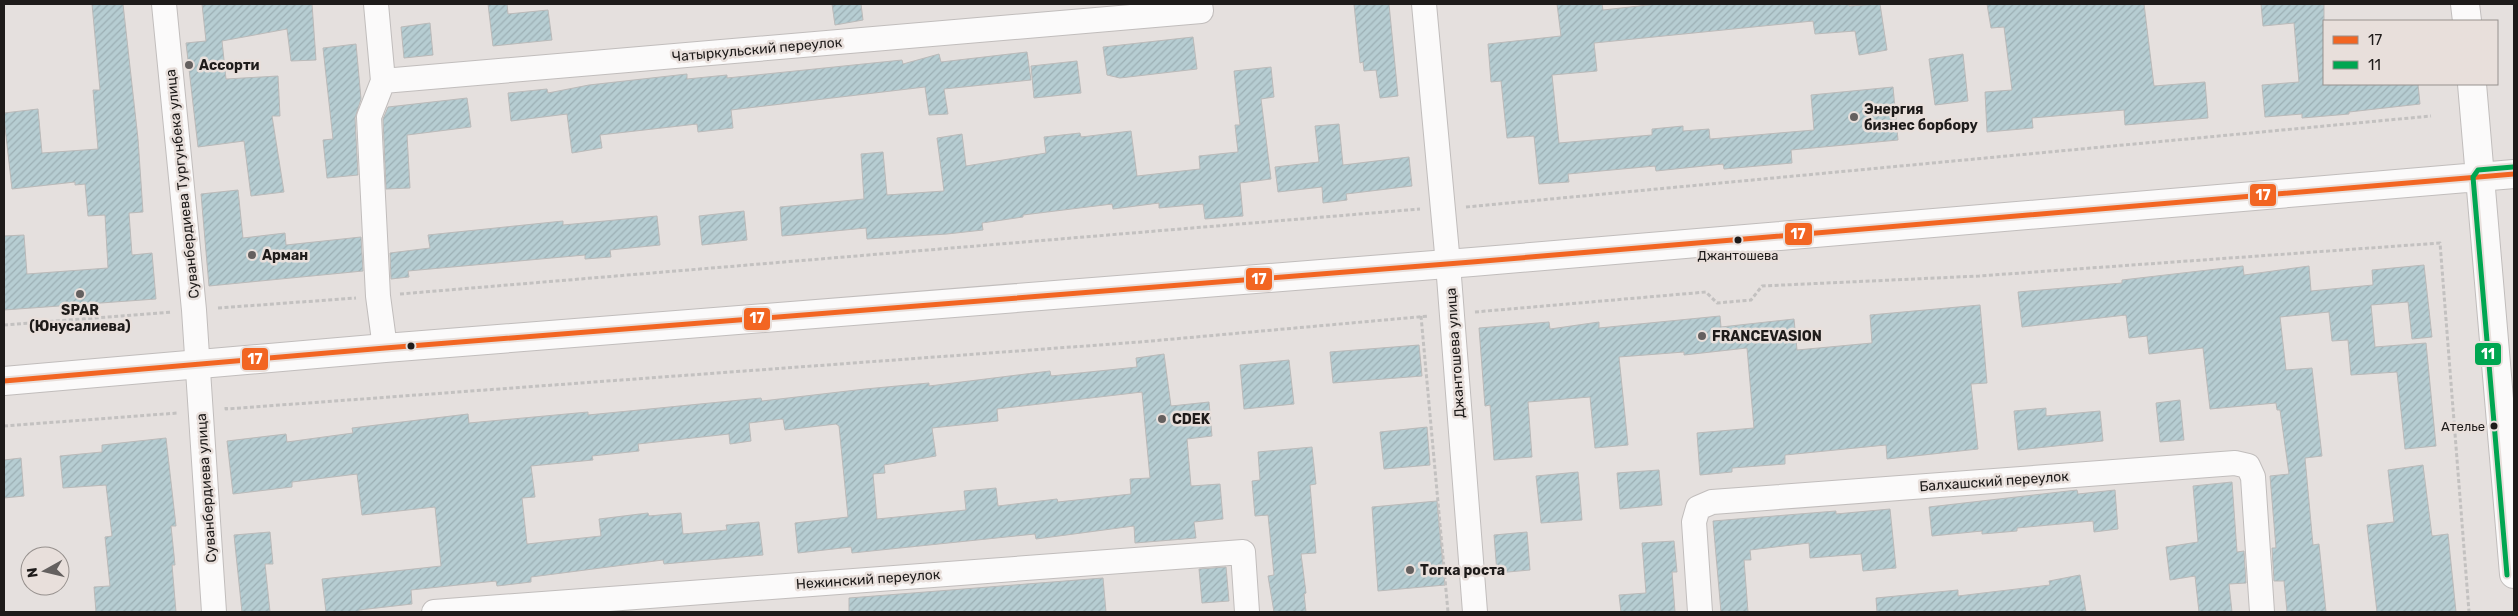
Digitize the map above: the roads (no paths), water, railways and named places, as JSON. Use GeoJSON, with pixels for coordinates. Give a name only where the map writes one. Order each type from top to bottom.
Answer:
{"type":"FeatureCollection","features":[{"type":"Feature","properties":{"kind":"main road"},"geometry":{"type":"LineString","coordinates":[[2465,4],[2467,20]]}},
{"type":"Feature","properties":{"kind":"main road"},"geometry":{"type":"LineString","coordinates":[[2472,85],[2508,442],[2514,574]]}},
{"type":"Feature","properties":{"kind":"main road"},"geometry":{"type":"LineString","coordinates":[[4,381],[385,348],[1448,264],[2514,174]]}},
{"type":"Feature","properties":{"kind":"street","name":"Суванбердиева Тургунбека улица"},"geometry":{"type":"LineString","coordinates":[[164,4],[198,364]]}},
{"type":"Feature","properties":{"kind":"street"},"geometry":{"type":"LineString","coordinates":[[376,4],[384,81],[368,117],[378,296],[385,348]]}},
{"type":"Feature","properties":{"kind":"street","name":"Чатыркульский переулок"},"geometry":{"type":"LineString","coordinates":[[384,81],[1201,11],[1200,4]]}},
{"type":"Feature","properties":{"kind":"street","name":"Джантошева улица"},"geometry":{"type":"LineString","coordinates":[[1424,4],[1448,264],[1475,612]]}},
{"type":"Feature","properties":{"kind":"street","name":"Суванбердиева улица"},"geometry":{"type":"LineString","coordinates":[[198,364],[214,612]]}},
{"type":"Feature","properties":{"kind":"street","name":"Балхашский переулок"},"geometry":{"type":"LineString","coordinates":[[1700,612],[1694,522],[1698,508],[1712,502],[2235,462],[2248,466],[2253,478],[2262,612]]}},
{"type":"Feature","properties":{"kind":"street","name":"Нежинский переулок"},"geometry":{"type":"LineString","coordinates":[[434,612],[1243,552],[1247,612]]}},
{"type":"Feature","properties":{"kind":"place","name":"Ассорти"},"geometry":{"type":"Point","coordinates":[189,65]}},
{"type":"Feature","properties":{"kind":"place","name":"Энергия бизнес борбору"},"geometry":{"type":"Point","coordinates":[1854,117]}},
{"type":"Feature","properties":{"kind":"place","name":"Джантошева"},"geometry":{"type":"Point","coordinates":[1738,240]}},
{"type":"Feature","properties":{"kind":"place","name":"Арман"},"geometry":{"type":"Point","coordinates":[252,255]}},
{"type":"Feature","properties":{"kind":"place","name":"SPAR (Юнусалиева)"},"geometry":{"type":"Point","coordinates":[80,294]}},
{"type":"Feature","properties":{"kind":"place","name":"FRANCEVASION"},"geometry":{"type":"Point","coordinates":[1702,336]}},
{"type":"Feature","properties":{"kind":"place","name":"CDEK"},"geometry":{"type":"Point","coordinates":[1162,419]}},
{"type":"Feature","properties":{"kind":"place","name":"Ателье"},"geometry":{"type":"Point","coordinates":[2494,426]}},
{"type":"Feature","properties":{"kind":"place","name":"Тогка роста"},"geometry":{"type":"Point","coordinates":[1410,570]}}]}
